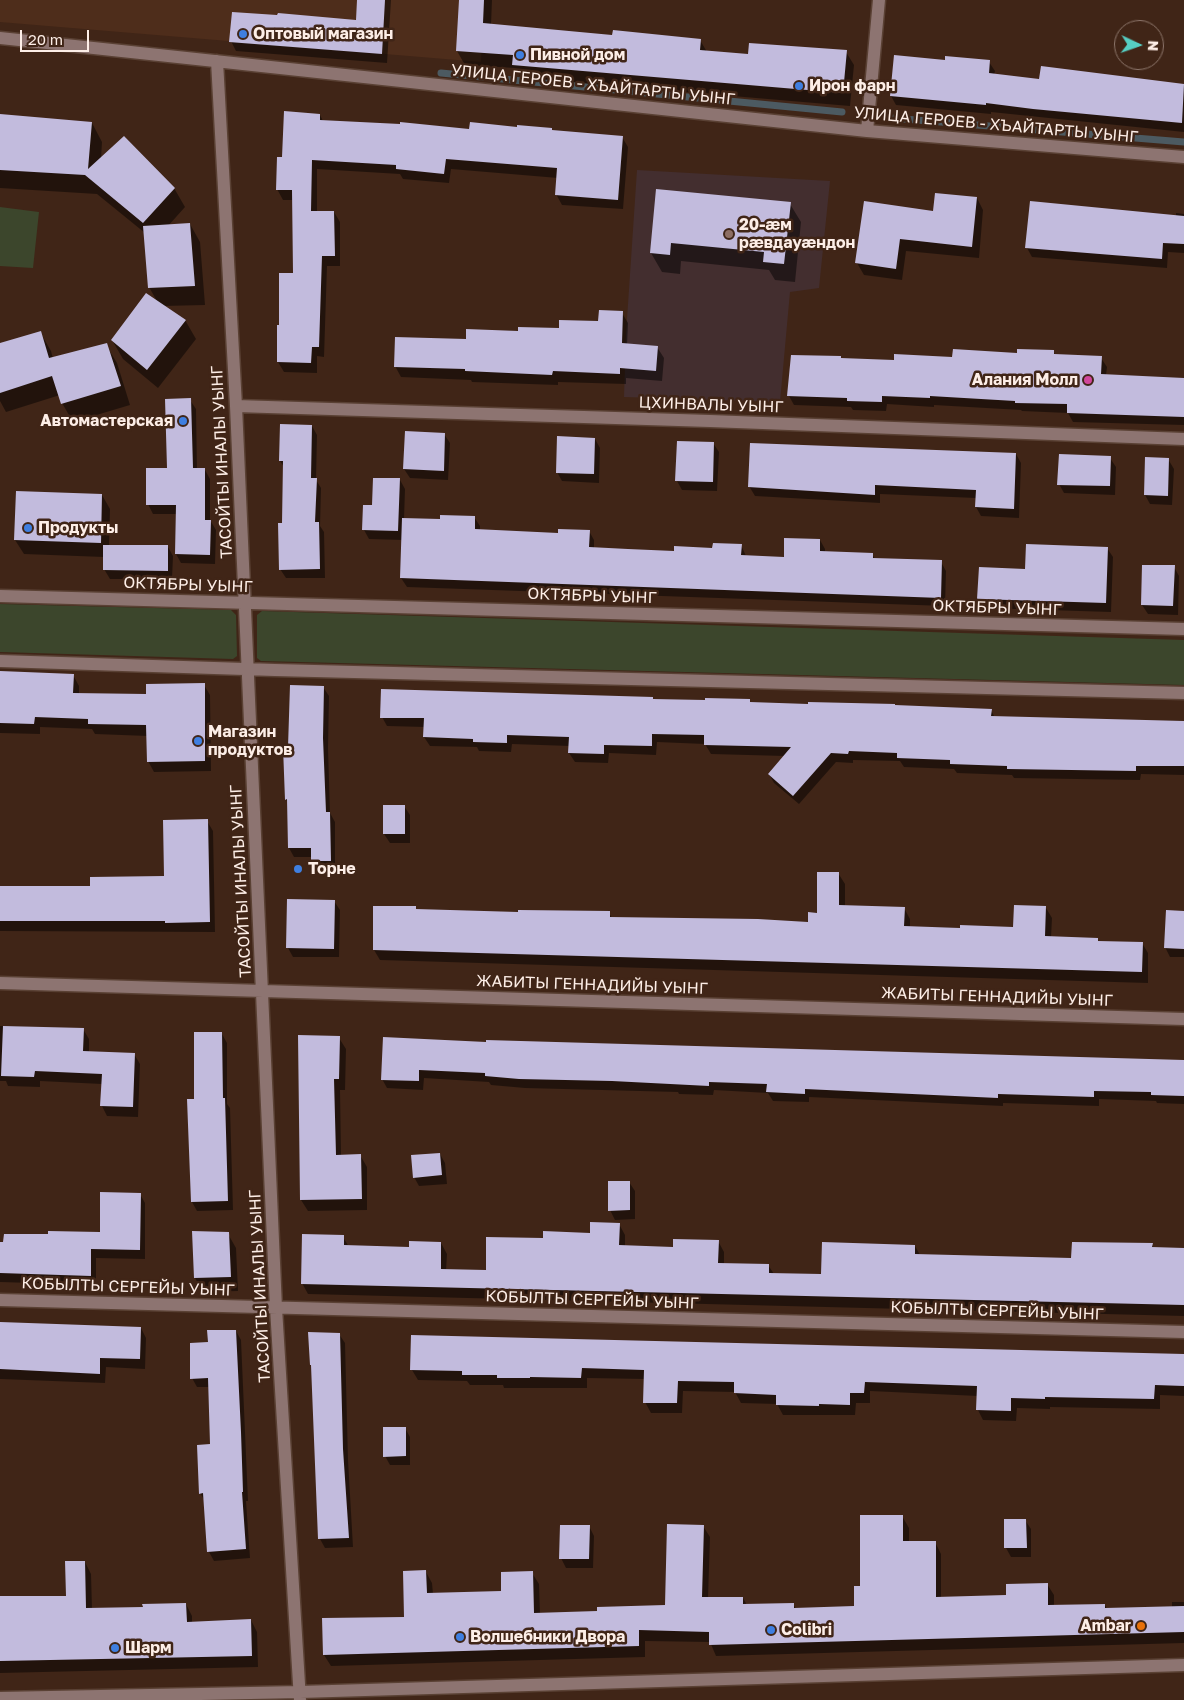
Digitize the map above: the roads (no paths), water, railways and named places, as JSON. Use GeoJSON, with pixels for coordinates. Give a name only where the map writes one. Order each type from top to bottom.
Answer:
{"type":"FeatureCollection","features":[{"type":"Feature","properties":{"kind":"street"},"geometry":{"type":"LineString","coordinates":[[867,131],[879,0]]}},
{"type":"Feature","properties":{"kind":"street","name":"УЛИЦА ГЕРОЕВ - ХЪАЙТАРТЫ УЫНГ"},"geometry":{"type":"LineString","coordinates":[[0,38],[867,131],[1184,157]]}},
{"type":"Feature","properties":{"kind":"street","name":"ТАСОЙТЫ ИНАЛЫ УЫНГ"},"geometry":{"type":"LineString","coordinates":[[217,61],[236,406],[276,1308],[300,1696]]}},
{"type":"Feature","properties":{"kind":"street","name":"ЦХИНВАЛЫ УЫНГ"},"geometry":{"type":"LineString","coordinates":[[236,406],[1184,439]]}},
{"type":"Feature","properties":{"kind":"street","name":"ОКТЯБРЫ УЫНГ"},"geometry":{"type":"LineString","coordinates":[[0,596],[1184,629]]}},
{"type":"Feature","properties":{"kind":"street"},"geometry":{"type":"LineString","coordinates":[[0,662],[1184,693]]}},
{"type":"Feature","properties":{"kind":"street","name":"ЖАБИТЫ ГЕННАДИЙЫ УЫНГ"},"geometry":{"type":"LineString","coordinates":[[0,983],[1184,1019]]}},
{"type":"Feature","properties":{"kind":"street","name":"КОБЫЛТЫ СЕРГЕЙЫ УЫНГ"},"geometry":{"type":"LineString","coordinates":[[0,1300],[1184,1332]]}},
{"type":"Feature","properties":{"kind":"street"},"geometry":{"type":"LineString","coordinates":[[0,1698],[300,1696],[1184,1665]]}},
{"type":"Feature","properties":{"kind":"waterway"},"geometry":{"type":"LineString","coordinates":[[441,73],[842,112]]}},
{"type":"Feature","properties":{"kind":"waterway"},"geometry":{"type":"LineString","coordinates":[[892,118],[1184,142]]}},
{"type":"Feature","properties":{"kind":"place","name":"Оптовый магазин"},"geometry":{"type":"Point","coordinates":[243,34]}},
{"type":"Feature","properties":{"kind":"place","name":"Пивной дом"},"geometry":{"type":"Point","coordinates":[520,55]}},
{"type":"Feature","properties":{"kind":"place","name":"Ирон фарн"},"geometry":{"type":"Point","coordinates":[799,86]}},
{"type":"Feature","properties":{"kind":"place","name":"20-æм рӕвдауӕндон"},"geometry":{"type":"Point","coordinates":[729,234]}},
{"type":"Feature","properties":{"kind":"place","name":"Алания Молл"},"geometry":{"type":"Point","coordinates":[1088,380]}},
{"type":"Feature","properties":{"kind":"place","name":"Автомастерская"},"geometry":{"type":"Point","coordinates":[183,421]}},
{"type":"Feature","properties":{"kind":"place","name":"Продукты"},"geometry":{"type":"Point","coordinates":[28,528]}},
{"type":"Feature","properties":{"kind":"place","name":"Магазин продуктов"},"geometry":{"type":"Point","coordinates":[198,741]}},
{"type":"Feature","properties":{"kind":"place","name":"Торне"},"geometry":{"type":"Point","coordinates":[298,869]}},
{"type":"Feature","properties":{"kind":"place","name":"Ambar"},"geometry":{"type":"Point","coordinates":[1141,1626]}},
{"type":"Feature","properties":{"kind":"place","name":"Colibri"},"geometry":{"type":"Point","coordinates":[771,1630]}},
{"type":"Feature","properties":{"kind":"place","name":"Волшебники Двора"},"geometry":{"type":"Point","coordinates":[460,1637]}},
{"type":"Feature","properties":{"kind":"place","name":"Шарм"},"geometry":{"type":"Point","coordinates":[115,1648]}}]}
